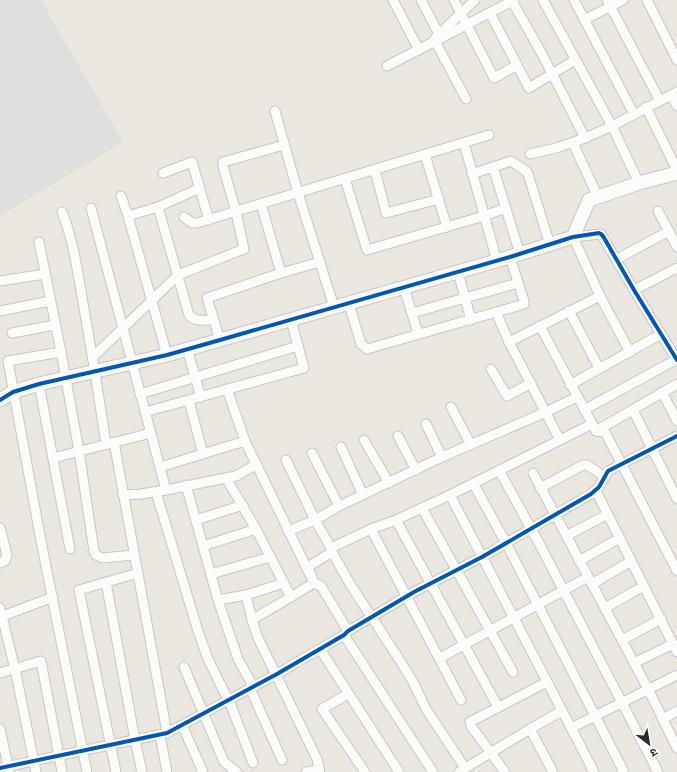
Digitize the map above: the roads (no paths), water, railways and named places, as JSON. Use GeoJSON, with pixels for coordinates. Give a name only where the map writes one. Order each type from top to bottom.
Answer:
{"type":"FeatureCollection","features":[{"type":"Feature","properties":{"kind":"street"},"geometry":{"type":"LineString","coordinates":[[393,0],[419,50]]}},
{"type":"Feature","properties":{"kind":"street"},"geometry":{"type":"LineString","coordinates":[[421,0],[436,39],[466,99]]}},
{"type":"Feature","properties":{"kind":"street"},"geometry":{"type":"LineString","coordinates":[[454,0],[494,78],[517,66]]}},
{"type":"Feature","properties":{"kind":"street"},"geometry":{"type":"LineString","coordinates":[[436,39],[475,0]]}},
{"type":"Feature","properties":{"kind":"street"},"geometry":{"type":"LineString","coordinates":[[387,66],[513,0],[585,138]]}},
{"type":"Feature","properties":{"kind":"street"},"geometry":{"type":"LineString","coordinates":[[543,0],[612,126],[639,183]]}},
{"type":"Feature","properties":{"kind":"street"},"geometry":{"type":"LineString","coordinates":[[574,0],[634,114]]}},
{"type":"Feature","properties":{"kind":"street"},"geometry":{"type":"LineString","coordinates":[[584,20],[609,3],[623,0]]}},
{"type":"Feature","properties":{"kind":"street"},"geometry":{"type":"LineString","coordinates":[[647,0],[677,60]]}},
{"type":"Feature","properties":{"kind":"street"},"geometry":{"type":"LineString","coordinates":[[609,3],[660,101]]}},
{"type":"Feature","properties":{"kind":"street"},"geometry":{"type":"LineString","coordinates":[[490,13],[529,88],[575,60]]}},
{"type":"Feature","properties":{"kind":"street"},"geometry":{"type":"LineString","coordinates":[[530,154],[573,143],[585,138],[612,126],[674,94],[677,106]]}},
{"type":"Feature","properties":{"kind":"street"},"geometry":{"type":"LineString","coordinates":[[630,352],[600,296],[573,238],[589,200],[677,171],[646,108]]}},
{"type":"Feature","properties":{"kind":"street"},"geometry":{"type":"LineString","coordinates":[[275,111],[298,193],[334,307]]}},
{"type":"Feature","properties":{"kind":"street"},"geometry":{"type":"LineString","coordinates":[[184,217],[197,224],[489,135]]}},
{"type":"Feature","properties":{"kind":"street"},"geometry":{"type":"LineString","coordinates":[[349,304],[361,344],[367,349],[524,304],[509,258],[484,216],[464,143]]}},
{"type":"Feature","properties":{"kind":"street"},"geometry":{"type":"LineString","coordinates":[[573,143],[598,196]]}},
{"type":"Feature","properties":{"kind":"street"},"geometry":{"type":"LineString","coordinates":[[92,357],[178,275],[244,249],[236,212],[222,166],[223,162],[284,145]]}},
{"type":"Feature","properties":{"kind":"street"},"geometry":{"type":"LineString","coordinates":[[425,155],[447,227]]}},
{"type":"Feature","properties":{"kind":"street"},"geometry":{"type":"LineString","coordinates":[[472,174],[511,161],[526,171],[550,245]]}},
{"type":"Feature","properties":{"kind":"street"},"geometry":{"type":"LineString","coordinates":[[163,173],[192,162],[209,220]]}},
{"type":"Feature","properties":{"kind":"street"},"geometry":{"type":"LineString","coordinates":[[493,167],[506,208],[509,258]]}},
{"type":"Feature","properties":{"kind":"street"},"geometry":{"type":"LineString","coordinates":[[374,170],[386,213],[439,199]]}},
{"type":"Feature","properties":{"kind":"street"},"geometry":{"type":"LineString","coordinates":[[345,179],[367,250],[484,216],[506,208]]}},
{"type":"Feature","properties":{"kind":"street"},"geometry":{"type":"LineString","coordinates":[[128,216],[158,206],[200,188]]}},
{"type":"Feature","properties":{"kind":"street"},"geometry":{"type":"LineString","coordinates":[[121,196],[167,355]]}},
{"type":"Feature","properties":{"kind":"street"},"geometry":{"type":"LineString","coordinates":[[261,204],[281,273]]}},
{"type":"Feature","properties":{"kind":"street"},"geometry":{"type":"LineString","coordinates":[[158,206],[189,315],[192,319],[214,320]]}},
{"type":"Feature","properties":{"kind":"street"},"geometry":{"type":"LineString","coordinates":[[91,208],[166,490]]}},
{"type":"Feature","properties":{"kind":"street"},"geometry":{"type":"LineString","coordinates":[[658,211],[677,247]]}},
{"type":"Feature","properties":{"kind":"street"},"geometry":{"type":"LineString","coordinates":[[62,212],[69,230],[92,357],[110,443],[123,495],[138,573],[164,734],[167,772]]}},
{"type":"Feature","properties":{"kind":"street"},"geometry":{"type":"LineString","coordinates":[[617,259],[668,231]]}},
{"type":"Feature","properties":{"kind":"street"},"geometry":{"type":"LineString","coordinates":[[0,400],[13,392],[39,384],[167,355],[509,258],[573,238],[601,234],[677,359],[584,410]]}},
{"type":"Feature","properties":{"kind":"street"},"geometry":{"type":"LineString","coordinates":[[39,242],[79,451],[94,551],[96,555],[102,558],[134,555]]}},
{"type":"Feature","properties":{"kind":"street"},"geometry":{"type":"LineString","coordinates":[[220,340],[207,298],[281,273],[320,262]]}},
{"type":"Feature","properties":{"kind":"street"},"geometry":{"type":"LineString","coordinates":[[634,290],[676,271]]}},
{"type":"Feature","properties":{"kind":"street"},"geometry":{"type":"LineString","coordinates":[[458,272],[470,320]]}},
{"type":"Feature","properties":{"kind":"street"},"geometry":{"type":"LineString","coordinates":[[0,281],[45,274]]}},
{"type":"Feature","properties":{"kind":"street"},"geometry":{"type":"LineString","coordinates":[[412,313],[518,283]]}},
{"type":"Feature","properties":{"kind":"street"},"geometry":{"type":"LineString","coordinates":[[404,287],[418,334]]}},
{"type":"Feature","properties":{"kind":"street"},"geometry":{"type":"LineString","coordinates":[[509,342],[600,296]]}},
{"type":"Feature","properties":{"kind":"street"},"geometry":{"type":"LineString","coordinates":[[0,311],[50,301]]}},
{"type":"Feature","properties":{"kind":"street"},"geometry":{"type":"LineString","coordinates":[[569,311],[599,368]]}},
{"type":"Feature","properties":{"kind":"street"},"geometry":{"type":"LineString","coordinates":[[496,312],[509,342],[560,440]]}},
{"type":"Feature","properties":{"kind":"street"},"geometry":{"type":"LineString","coordinates":[[145,412],[304,368],[291,320]]}},
{"type":"Feature","properties":{"kind":"street"},"geometry":{"type":"LineString","coordinates":[[12,333],[55,325]]}},
{"type":"Feature","properties":{"kind":"street"},"geometry":{"type":"LineString","coordinates":[[540,326],[594,428],[605,432],[677,571]]}},
{"type":"Feature","properties":{"kind":"street"},"geometry":{"type":"LineString","coordinates":[[570,385],[661,334]]}},
{"type":"Feature","properties":{"kind":"street"},"geometry":{"type":"LineString","coordinates":[[140,394],[298,346]]}},
{"type":"Feature","properties":{"kind":"street"},"geometry":{"type":"LineString","coordinates":[[187,349],[201,397]]}},
{"type":"Feature","properties":{"kind":"street"},"geometry":{"type":"LineString","coordinates":[[61,352],[4,362],[13,392],[87,772]]}},
{"type":"Feature","properties":{"kind":"street"},"geometry":{"type":"LineString","coordinates":[[491,370],[507,396],[531,383]]}},
{"type":"Feature","properties":{"kind":"street"},"geometry":{"type":"LineString","coordinates":[[39,384],[70,549]]}},
{"type":"Feature","properties":{"kind":"street"},"geometry":{"type":"LineString","coordinates":[[314,583],[308,567],[331,550],[371,529],[396,520],[450,495],[560,440],[594,428],[633,410],[677,384]]}},
{"type":"Feature","properties":{"kind":"street"},"geometry":{"type":"LineString","coordinates":[[227,389],[245,441],[314,583],[321,586],[346,633],[433,772]]}},
{"type":"Feature","properties":{"kind":"street"},"geometry":{"type":"LineString","coordinates":[[662,392],[677,421]]}},
{"type":"Feature","properties":{"kind":"street"},"geometry":{"type":"LineString","coordinates":[[288,531],[315,520],[339,506],[442,457],[577,397]]}},
{"type":"Feature","properties":{"kind":"street"},"geometry":{"type":"LineString","coordinates":[[189,401],[203,454]]}},
{"type":"Feature","properties":{"kind":"street"},"geometry":{"type":"LineString","coordinates":[[451,407],[471,445]]}},
{"type":"Feature","properties":{"kind":"street"},"geometry":{"type":"LineString","coordinates":[[633,410],[677,499]]}},
{"type":"Feature","properties":{"kind":"street"},"geometry":{"type":"LineString","coordinates":[[426,424],[442,457]]}},
{"type":"Feature","properties":{"kind":"street"},"geometry":{"type":"LineString","coordinates":[[53,458],[151,433]]}},
{"type":"Feature","properties":{"kind":"street"},"geometry":{"type":"LineString","coordinates":[[398,436],[416,470]]}},
{"type":"Feature","properties":{"kind":"street"},"geometry":{"type":"LineString","coordinates":[[0,729],[6,769],[83,750],[164,734],[276,674],[407,596],[482,557],[555,515],[596,491],[608,471],[677,436]]}},
{"type":"Feature","properties":{"kind":"street"},"geometry":{"type":"LineString","coordinates":[[364,440],[389,483]]}},
{"type":"Feature","properties":{"kind":"street"},"geometry":{"type":"LineString","coordinates":[[160,467],[245,441]]}},
{"type":"Feature","properties":{"kind":"street"},"geometry":{"type":"LineString","coordinates":[[341,447],[363,495]]}},
{"type":"Feature","properties":{"kind":"street"},"geometry":{"type":"LineString","coordinates":[[312,453],[339,506]]}},
{"type":"Feature","properties":{"kind":"street"},"geometry":{"type":"LineString","coordinates":[[286,460],[331,550],[413,682],[426,710],[462,770],[562,711]]}},
{"type":"Feature","properties":{"kind":"street"},"geometry":{"type":"LineString","coordinates":[[123,495],[156,492],[236,476],[257,464]]}},
{"type":"Feature","properties":{"kind":"street"},"geometry":{"type":"LineString","coordinates":[[540,488],[583,465],[587,465],[604,477]]}},
{"type":"Feature","properties":{"kind":"street"},"geometry":{"type":"LineString","coordinates":[[499,470],[597,652],[658,772]]}},
{"type":"Feature","properties":{"kind":"street"},"geometry":{"type":"LineString","coordinates":[[533,473],[648,689],[677,748]]}},
{"type":"Feature","properties":{"kind":"street"},"geometry":{"type":"LineString","coordinates":[[226,478],[243,505],[291,597]]}},
{"type":"Feature","properties":{"kind":"street"},"geometry":{"type":"LineString","coordinates":[[473,483],[596,715],[624,772]]}},
{"type":"Feature","properties":{"kind":"street"},"geometry":{"type":"LineString","coordinates":[[186,485],[218,600],[238,659],[252,687],[282,760]]}},
{"type":"Feature","properties":{"kind":"street"},"geometry":{"type":"LineString","coordinates":[[596,491],[675,648],[634,664]]}},
{"type":"Feature","properties":{"kind":"street"},"geometry":{"type":"LineString","coordinates":[[156,492],[198,631],[208,659],[228,700],[253,763]]}},
{"type":"Feature","properties":{"kind":"street"},"geometry":{"type":"LineString","coordinates":[[450,495],[594,772]]}},
{"type":"Feature","properties":{"kind":"street"},"geometry":{"type":"LineString","coordinates":[[196,520],[243,505]]}},
{"type":"Feature","properties":{"kind":"street"},"geometry":{"type":"LineString","coordinates":[[422,508],[513,672]]}},
{"type":"Feature","properties":{"kind":"street"},"geometry":{"type":"LineString","coordinates":[[566,536],[608,514]]}},
{"type":"Feature","properties":{"kind":"street"},"geometry":{"type":"LineString","coordinates":[[396,520],[498,707]]}},
{"type":"Feature","properties":{"kind":"street"},"geometry":{"type":"LineString","coordinates":[[0,528],[7,555],[4,561],[0,563]]}},
{"type":"Feature","properties":{"kind":"street"},"geometry":{"type":"LineString","coordinates":[[203,546],[256,529]]}},
{"type":"Feature","properties":{"kind":"street"},"geometry":{"type":"LineString","coordinates":[[371,529],[461,700]]}},
{"type":"Feature","properties":{"kind":"street"},"geometry":{"type":"LineString","coordinates":[[579,561],[620,538]]}},
{"type":"Feature","properties":{"kind":"street"},"geometry":{"type":"LineString","coordinates":[[211,574],[270,557]]}},
{"type":"Feature","properties":{"kind":"street"},"geometry":{"type":"LineString","coordinates":[[440,658],[563,591],[590,581],[631,561]]}},
{"type":"Feature","properties":{"kind":"street"},"geometry":{"type":"LineString","coordinates":[[116,772],[79,590],[138,573]]}},
{"type":"Feature","properties":{"kind":"street"},"geometry":{"type":"LineString","coordinates":[[106,582],[142,772]]}},
{"type":"Feature","properties":{"kind":"street"},"geometry":{"type":"LineString","coordinates":[[218,600],[246,595],[284,583]]}},
{"type":"Feature","properties":{"kind":"street"},"geometry":{"type":"LineString","coordinates":[[252,620],[314,583]]}},
{"type":"Feature","properties":{"kind":"street"},"geometry":{"type":"LineString","coordinates":[[605,608],[644,586]]}},
{"type":"Feature","properties":{"kind":"street"},"geometry":{"type":"LineString","coordinates":[[246,595],[258,638],[317,759],[319,771],[306,772]]}},
{"type":"Feature","properties":{"kind":"street"},"geometry":{"type":"LineString","coordinates":[[36,772],[15,668],[1,614],[53,597]]}},
{"type":"Feature","properties":{"kind":"street"},"geometry":{"type":"LineString","coordinates":[[622,640],[661,619]]}},
{"type":"Feature","properties":{"kind":"street"},"geometry":{"type":"LineString","coordinates":[[320,649],[399,772]]}},
{"type":"Feature","properties":{"kind":"street"},"geometry":{"type":"LineString","coordinates":[[0,673],[41,661],[62,772]]}},
{"type":"Feature","properties":{"kind":"street"},"geometry":{"type":"LineString","coordinates":[[184,667],[202,714],[224,762],[237,772]]}},
{"type":"Feature","properties":{"kind":"street"},"geometry":{"type":"LineString","coordinates":[[571,728],[677,675]]}},
{"type":"Feature","properties":{"kind":"street"},"geometry":{"type":"LineString","coordinates":[[505,772],[471,726],[470,722],[547,682]]}},
{"type":"Feature","properties":{"kind":"street"},"geometry":{"type":"LineString","coordinates":[[348,694],[322,709],[365,772]]}},
{"type":"Feature","properties":{"kind":"street"},"geometry":{"type":"LineString","coordinates":[[663,719],[677,711]]}},
{"type":"Feature","properties":{"kind":"street"},"geometry":{"type":"LineString","coordinates":[[182,725],[203,772]]}},
{"type":"Feature","properties":{"kind":"street"},"geometry":{"type":"LineString","coordinates":[[530,729],[553,772]]}}]}
